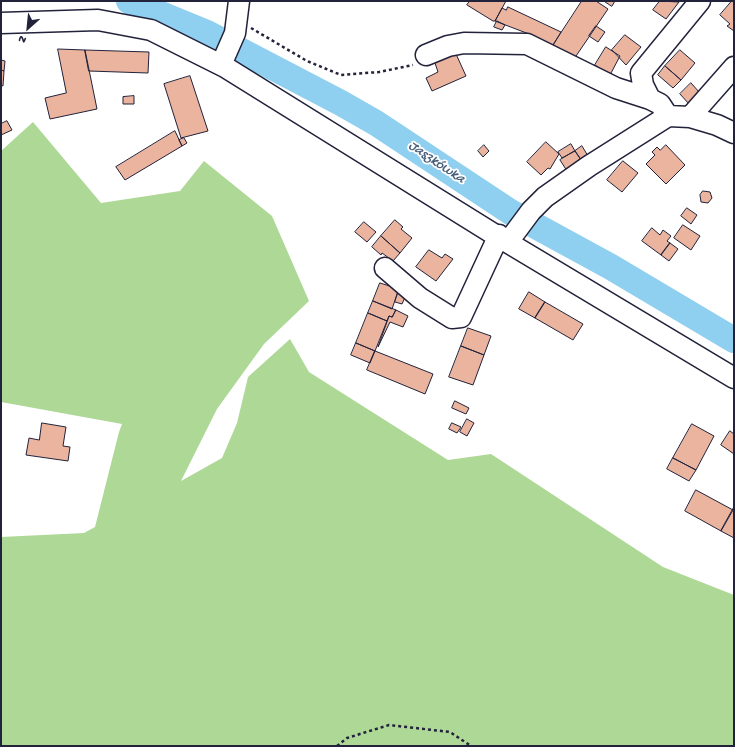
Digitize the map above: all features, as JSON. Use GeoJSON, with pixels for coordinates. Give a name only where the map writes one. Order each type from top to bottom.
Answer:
{"type":"FeatureCollection","features":[{"type":"Feature","properties":{"kind":"street"},"geometry":{"type":"LineString","coordinates":[[650,99],[643,86],[641,73],[700,1]]}},
{"type":"Feature","properties":{"kind":"street"},"geometry":{"type":"LineString","coordinates":[[223,60],[237,18]]}},
{"type":"Feature","properties":{"kind":"street"},"geometry":{"type":"LineString","coordinates":[[1,23],[98,20],[151,30],[223,60],[508,235],[734,378]]}},
{"type":"Feature","properties":{"kind":"street"},"geometry":{"type":"LineString","coordinates":[[426,55],[448,46],[464,43],[527,44],[616,88],[650,99],[660,104],[668,116]]}},
{"type":"Feature","properties":{"kind":"street"},"geometry":{"type":"LineString","coordinates":[[690,117],[734,66]]}},
{"type":"Feature","properties":{"kind":"street"},"geometry":{"type":"LineString","coordinates":[[385,268],[420,298],[452,318],[461,317],[508,235],[545,197],[588,166],[668,116],[690,117],[717,125],[734,133]]}},
{"type":"Feature","properties":{"kind":"path"},"geometry":{"type":"LineString","coordinates":[[237,18],[307,61],[341,75],[379,72],[416,65],[426,55]]}},
{"type":"Feature","properties":{"kind":"path"},"geometry":{"type":"LineString","coordinates":[[337,746],[347,738],[389,726],[450,732],[471,746]]}},
{"type":"Feature","properties":{"kind":"green space"},"geometry":{"type":"Polygon","coordinates":[[[33,122],[101,203],[180,191],[204,161],[272,216],[309,301],[264,344],[217,409],[181,481],[222,458],[237,423],[248,377],[290,339],[309,372],[448,460],[491,454],[663,567],[734,595],[734,746],[1,746],[1,537],[84,533],[95,527],[122,424],[1,402],[1,151],[33,122]]]}},
{"type":"Feature","properties":{"kind":"building"},"geometry":{"type":"Polygon","coordinates":[[[470,1],[506,1],[495,21],[493,21],[467,5],[470,1]]]}},
{"type":"Feature","properties":{"kind":"building"},"geometry":{"type":"Polygon","coordinates":[[[582,1],[596,1],[608,9],[574,59],[552,47],[582,1]]]}},
{"type":"Feature","properties":{"kind":"building"},"geometry":{"type":"Polygon","coordinates":[[[604,1],[615,1],[612,6],[604,1]]]}},
{"type":"Feature","properties":{"kind":"building"},"geometry":{"type":"Polygon","coordinates":[[[660,1],[679,2],[666,19],[653,10],[660,1]]]}},
{"type":"Feature","properties":{"kind":"building"},"geometry":{"type":"Polygon","coordinates":[[[732,1],[734,1],[734,31],[727,26],[730,24],[720,15],[732,1]]]}},
{"type":"Feature","properties":{"kind":"building"},"geometry":{"type":"Polygon","coordinates":[[[508,7],[561,32],[552,47],[529,34],[495,21],[502,8],[506,10],[508,7]]]}},
{"type":"Feature","properties":{"kind":"building"},"geometry":{"type":"Polygon","coordinates":[[[497,21],[505,25],[502,30],[494,27],[497,21]]]}},
{"type":"Feature","properties":{"kind":"building"},"geometry":{"type":"Polygon","coordinates":[[[596,26],[605,32],[598,42],[589,36],[596,26]]]}},
{"type":"Feature","properties":{"kind":"building"},"geometry":{"type":"Polygon","coordinates":[[[625,35],[641,47],[626,65],[612,50],[625,35]]]}},
{"type":"Feature","properties":{"kind":"building"},"geometry":{"type":"Polygon","coordinates":[[[606,47],[620,56],[610,75],[595,65],[606,47]]]}},
{"type":"Feature","properties":{"kind":"building"},"geometry":{"type":"Polygon","coordinates":[[[58,49],[85,50],[97,109],[50,119],[45,98],[66,93],[58,49]]]}},
{"type":"Feature","properties":{"kind":"building"},"geometry":{"type":"Polygon","coordinates":[[[85,50],[149,52],[148,73],[89,71],[85,50]]]}},
{"type":"Feature","properties":{"kind":"building"},"geometry":{"type":"Polygon","coordinates":[[[680,50],[695,63],[681,80],[665,66],[680,50]]]}},
{"type":"Feature","properties":{"kind":"building"},"geometry":{"type":"Polygon","coordinates":[[[456,54],[466,76],[432,91],[426,78],[438,72],[435,63],[456,54]]]}},
{"type":"Feature","properties":{"kind":"building"},"geometry":{"type":"Polygon","coordinates":[[[1,60],[5,61],[4,71],[1,70],[1,60]]]}},
{"type":"Feature","properties":{"kind":"building"},"geometry":{"type":"Polygon","coordinates":[[[665,66],[681,80],[673,88],[658,75],[665,66]]]}},
{"type":"Feature","properties":{"kind":"building"},"geometry":{"type":"Polygon","coordinates":[[[1,70],[4,71],[3,86],[1,85],[1,70]]]}},
{"type":"Feature","properties":{"kind":"building"},"geometry":{"type":"Polygon","coordinates":[[[190,76],[208,131],[181,138],[164,84],[190,76]]]}},
{"type":"Feature","properties":{"kind":"building"},"geometry":{"type":"Polygon","coordinates":[[[691,83],[700,93],[689,104],[680,94],[691,83]]]}},
{"type":"Feature","properties":{"kind":"building"},"geometry":{"type":"Polygon","coordinates":[[[134,96],[134,104],[123,104],[123,97],[134,96]]]}},
{"type":"Feature","properties":{"kind":"building"},"geometry":{"type":"Polygon","coordinates":[[[7,121],[12,130],[1,135],[1,124],[7,121]]]}},
{"type":"Feature","properties":{"kind":"building"},"geometry":{"type":"Polygon","coordinates":[[[175,131],[182,146],[125,180],[116,167],[175,131]]]}},
{"type":"Feature","properties":{"kind":"building"},"geometry":{"type":"Polygon","coordinates":[[[184,138],[187,143],[182,146],[179,140],[184,138]]]}},
{"type":"Feature","properties":{"kind":"building"},"geometry":{"type":"Polygon","coordinates":[[[546,142],[559,154],[550,169],[548,168],[541,175],[527,162],[546,142]]]}},
{"type":"Feature","properties":{"kind":"building"},"geometry":{"type":"Polygon","coordinates":[[[571,144],[575,151],[562,158],[558,152],[571,144]]]}},
{"type":"Feature","properties":{"kind":"building"},"geometry":{"type":"Polygon","coordinates":[[[484,145],[489,151],[483,157],[478,151],[484,145]]]}},
{"type":"Feature","properties":{"kind":"building"},"geometry":{"type":"Polygon","coordinates":[[[666,145],[685,165],[666,184],[646,164],[655,155],[652,152],[657,147],[660,150],[666,145]]]}},
{"type":"Feature","properties":{"kind":"building"},"geometry":{"type":"Polygon","coordinates":[[[582,146],[588,156],[581,160],[575,151],[582,146]]]}},
{"type":"Feature","properties":{"kind":"building"},"geometry":{"type":"Polygon","coordinates":[[[575,151],[582,161],[567,171],[560,160],[575,151]]]}},
{"type":"Feature","properties":{"kind":"building"},"geometry":{"type":"Polygon","coordinates":[[[623,161],[638,173],[622,192],[607,180],[623,161]]]}},
{"type":"Feature","properties":{"kind":"building"},"geometry":{"type":"Polygon","coordinates":[[[703,191],[710,192],[712,198],[708,203],[701,202],[700,195],[703,191]]]}},
{"type":"Feature","properties":{"kind":"building"},"geometry":{"type":"Polygon","coordinates":[[[687,208],[697,215],[691,224],[681,216],[687,208]]]}},
{"type":"Feature","properties":{"kind":"building"},"geometry":{"type":"Polygon","coordinates":[[[395,220],[403,227],[401,229],[412,238],[400,253],[381,236],[395,220]]]}},
{"type":"Feature","properties":{"kind":"building"},"geometry":{"type":"Polygon","coordinates":[[[364,222],[376,232],[367,242],[355,232],[364,222]]]}},
{"type":"Feature","properties":{"kind":"building"},"geometry":{"type":"Polygon","coordinates":[[[683,225],[700,236],[691,250],[674,238],[683,225]]]}},
{"type":"Feature","properties":{"kind":"building"},"geometry":{"type":"Polygon","coordinates":[[[652,228],[660,235],[663,230],[671,236],[667,241],[670,243],[661,255],[642,241],[652,228]]]}},
{"type":"Feature","properties":{"kind":"building"},"geometry":{"type":"Polygon","coordinates":[[[381,236],[400,253],[393,261],[382,253],[381,255],[372,247],[381,236]]]}},
{"type":"Feature","properties":{"kind":"building"},"geometry":{"type":"Polygon","coordinates":[[[670,243],[678,249],[669,261],[661,255],[670,243]]]}},
{"type":"Feature","properties":{"kind":"building"},"geometry":{"type":"Polygon","coordinates":[[[429,250],[442,258],[445,254],[453,259],[436,281],[416,267],[429,250]]]}},
{"type":"Feature","properties":{"kind":"building"},"geometry":{"type":"Polygon","coordinates":[[[380,283],[399,289],[392,309],[373,301],[380,283]]]}},
{"type":"Feature","properties":{"kind":"building"},"geometry":{"type":"Polygon","coordinates":[[[399,289],[407,293],[402,304],[395,302],[399,289]]]}},
{"type":"Feature","properties":{"kind":"building"},"geometry":{"type":"Polygon","coordinates":[[[529,292],[545,302],[535,318],[519,309],[529,292]]]}},
{"type":"Feature","properties":{"kind":"building"},"geometry":{"type":"Polygon","coordinates":[[[373,301],[396,310],[392,317],[389,316],[387,321],[368,313],[373,301]]]}},
{"type":"Feature","properties":{"kind":"building"},"geometry":{"type":"Polygon","coordinates":[[[545,302],[583,324],[573,340],[535,318],[545,302]]]}},
{"type":"Feature","properties":{"kind":"building"},"geometry":{"type":"Polygon","coordinates":[[[396,310],[408,316],[403,327],[390,322],[378,347],[389,316],[392,317],[396,310]]]}},
{"type":"Feature","properties":{"kind":"building"},"geometry":{"type":"Polygon","coordinates":[[[368,313],[387,321],[375,351],[356,343],[368,313]]]}},
{"type":"Feature","properties":{"kind":"building"},"geometry":{"type":"Polygon","coordinates":[[[468,328],[491,336],[484,355],[461,346],[468,328]]]}},
{"type":"Feature","properties":{"kind":"building"},"geometry":{"type":"Polygon","coordinates":[[[356,343],[375,351],[370,363],[351,355],[356,343]]]}},
{"type":"Feature","properties":{"kind":"building"},"geometry":{"type":"Polygon","coordinates":[[[461,346],[484,355],[473,385],[449,377],[461,346]]]}},
{"type":"Feature","properties":{"kind":"building"},"geometry":{"type":"Polygon","coordinates":[[[375,351],[433,374],[425,394],[367,370],[375,351]]]}},
{"type":"Feature","properties":{"kind":"building"},"geometry":{"type":"Polygon","coordinates":[[[455,401],[469,408],[466,414],[452,408],[455,401]]]}},
{"type":"Feature","properties":{"kind":"building"},"geometry":{"type":"Polygon","coordinates":[[[467,419],[474,423],[467,436],[460,432],[467,419]]]}},
{"type":"Feature","properties":{"kind":"building"},"geometry":{"type":"Polygon","coordinates":[[[42,423],[66,427],[63,446],[70,447],[68,461],[26,455],[29,438],[39,440],[42,423]]]}},
{"type":"Feature","properties":{"kind":"building"},"geometry":{"type":"Polygon","coordinates":[[[452,423],[461,427],[457,433],[449,429],[452,423]]]}},
{"type":"Feature","properties":{"kind":"building"},"geometry":{"type":"Polygon","coordinates":[[[692,424],[714,436],[696,470],[673,458],[692,424]]]}},
{"type":"Feature","properties":{"kind":"building"},"geometry":{"type":"Polygon","coordinates":[[[730,431],[734,434],[734,454],[721,445],[730,431]]]}},
{"type":"Feature","properties":{"kind":"building"},"geometry":{"type":"Polygon","coordinates":[[[673,458],[696,470],[689,481],[667,469],[673,458]]]}},
{"type":"Feature","properties":{"kind":"building"},"geometry":{"type":"Polygon","coordinates":[[[696,490],[733,510],[721,531],[685,511],[696,490]]]}},
{"type":"Feature","properties":{"kind":"building"},"geometry":{"type":"Polygon","coordinates":[[[734,507],[734,538],[721,531],[734,507]]]}},
{"type":"Feature","properties":{"kind":"waterway","name":"Jaszkówka"},"geometry":{"type":"LineString","coordinates":[[129,1],[207,33],[341,103],[376,123],[512,213],[611,267],[734,340]]}}]}
